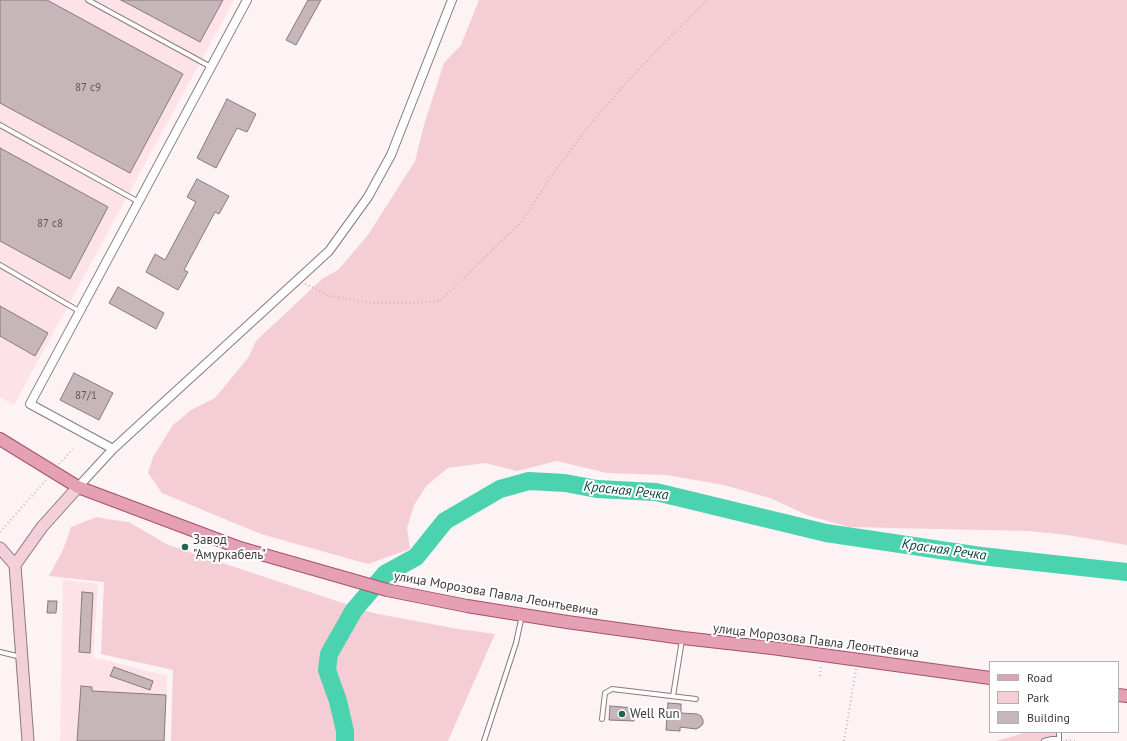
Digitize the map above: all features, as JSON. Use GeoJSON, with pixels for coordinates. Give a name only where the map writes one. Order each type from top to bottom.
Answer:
{"type":"FeatureCollection","features":[{"type":"Feature","properties":{"kind":"main road","name":"улица Морозова Павла Леонтьевича"},"geometry":{"type":"LineString","coordinates":[[0,439],[78,487],[240,548],[387,590],[522,615],[683,638],[989,678]]}},
{"type":"Feature","properties":{"kind":"street"},"geometry":{"type":"LineString","coordinates":[[113,449],[30,404],[247,0]]}},
{"type":"Feature","properties":{"kind":"street"},"geometry":{"type":"LineString","coordinates":[[15,565],[42,527],[113,449],[328,250],[368,197],[391,156],[452,0]]}},
{"type":"Feature","properties":{"kind":"street"},"geometry":{"type":"LineString","coordinates":[[0,548],[15,565],[28,741]]}},
{"type":"Feature","properties":{"kind":"lane"},"geometry":{"type":"LineString","coordinates":[[88,0],[211,66]]}},
{"type":"Feature","properties":{"kind":"lane"},"geometry":{"type":"LineString","coordinates":[[0,125],[139,202]]}},
{"type":"Feature","properties":{"kind":"lane"},"geometry":{"type":"LineString","coordinates":[[0,265],[79,311]]}},
{"type":"Feature","properties":{"kind":"lane"},"geometry":{"type":"LineString","coordinates":[[484,741],[516,643],[522,615]]}},
{"type":"Feature","properties":{"kind":"lane"},"geometry":{"type":"LineString","coordinates":[[673,696],[683,638]]}},
{"type":"Feature","properties":{"kind":"lane"},"geometry":{"type":"LineString","coordinates":[[0,652],[22,657]]}},
{"type":"Feature","properties":{"kind":"lane"},"geometry":{"type":"LineString","coordinates":[[602,719],[605,693],[612,688],[696,699]]}},
{"type":"Feature","properties":{"kind":"lane"},"geometry":{"type":"LineString","coordinates":[[1044,741],[1052,739],[1059,740]]}},
{"type":"Feature","properties":{"kind":"path"},"geometry":{"type":"LineString","coordinates":[[296,280],[330,296],[372,303],[440,301],[522,221],[556,169],[600,112],[657,50],[707,0]]}},
{"type":"Feature","properties":{"kind":"path"},"geometry":{"type":"LineString","coordinates":[[0,532],[73,448]]}},
{"type":"Feature","properties":{"kind":"path"},"geometry":{"type":"LineString","coordinates":[[844,741],[858,660]]}},
{"type":"Feature","properties":{"kind":"shaded area"},"geometry":{"type":"Polygon","coordinates":[[[0,0],[234,0],[14,405],[0,397],[0,0]]]}},
{"type":"Feature","properties":{"kind":"shaded area"},"geometry":{"type":"Polygon","coordinates":[[[63,580],[98,584],[93,657],[167,676],[165,741],[60,741],[63,580]]]}},
{"type":"Feature","properties":{"kind":"green space"},"geometry":{"type":"Polygon","coordinates":[[[479,0],[1127,0],[1127,545],[1068,535],[1029,531],[849,527],[807,515],[770,498],[724,485],[666,475],[607,473],[557,461],[517,471],[485,463],[448,468],[427,485],[414,505],[407,528],[410,549],[368,564],[261,534],[162,493],[148,473],[153,457],[173,425],[191,410],[215,398],[248,358],[256,341],[322,279],[338,270],[368,235],[415,161],[424,125],[444,63],[461,45],[479,0]]]}},
{"type":"Feature","properties":{"kind":"green space"},"geometry":{"type":"Polygon","coordinates":[[[97,517],[129,522],[168,545],[373,613],[458,629],[495,634],[448,741],[171,741],[173,670],[101,654],[104,582],[49,576],[63,550],[71,527],[97,517]]]}},
{"type":"Feature","properties":{"kind":"green space"},"geometry":{"type":"Polygon","coordinates":[[[1024,733],[1057,733],[1059,741],[996,741],[1024,733]]]}},
{"type":"Feature","properties":{"kind":"building"},"geometry":{"type":"Polygon","coordinates":[[[0,0],[47,0],[183,74],[130,173],[0,103],[0,0]]]}},
{"type":"Feature","properties":{"kind":"building"},"geometry":{"type":"Polygon","coordinates":[[[121,0],[223,0],[200,42],[121,0]]]}},
{"type":"Feature","properties":{"kind":"building"},"geometry":{"type":"Polygon","coordinates":[[[308,0],[321,0],[296,45],[286,40],[308,0]]]}},
{"type":"Feature","properties":{"kind":"building"},"geometry":{"type":"Polygon","coordinates":[[[227,99],[256,114],[247,132],[237,128],[216,168],[197,158],[227,99]]]}},
{"type":"Feature","properties":{"kind":"building"},"geometry":{"type":"Polygon","coordinates":[[[0,148],[108,207],[70,279],[0,241],[0,148]]]}},
{"type":"Feature","properties":{"kind":"building"},"geometry":{"type":"Polygon","coordinates":[[[197,179],[229,196],[219,214],[215,212],[184,270],[188,272],[178,290],[146,272],[155,254],[165,260],[196,202],[187,197],[197,179]]]}},
{"type":"Feature","properties":{"kind":"building"},"geometry":{"type":"Polygon","coordinates":[[[118,287],[164,313],[156,329],[109,303],[118,287]]]}},
{"type":"Feature","properties":{"kind":"building"},"geometry":{"type":"Polygon","coordinates":[[[0,306],[48,333],[35,356],[0,336],[0,306]]]}},
{"type":"Feature","properties":{"kind":"building"},"geometry":{"type":"Polygon","coordinates":[[[74,373],[113,393],[99,420],[60,400],[74,373]]]}},
{"type":"Feature","properties":{"kind":"building"},"geometry":{"type":"Polygon","coordinates":[[[82,592],[93,593],[90,653],[79,652],[82,592]]]}},
{"type":"Feature","properties":{"kind":"building"},"geometry":{"type":"Polygon","coordinates":[[[48,601],[57,601],[56,613],[47,613],[48,601]]]}},
{"type":"Feature","properties":{"kind":"building"},"geometry":{"type":"Polygon","coordinates":[[[114,667],[153,681],[150,690],[110,676],[114,667]]]}},
{"type":"Feature","properties":{"kind":"building"},"geometry":{"type":"Polygon","coordinates":[[[81,686],[92,687],[92,691],[166,695],[164,741],[77,741],[81,686]]]}},
{"type":"Feature","properties":{"kind":"building"},"geometry":{"type":"Polygon","coordinates":[[[668,703],[681,704],[681,713],[697,714],[701,716],[703,724],[696,729],[680,727],[680,731],[666,730],[668,703]]]}},
{"type":"Feature","properties":{"kind":"building","name":"Well Run"},"geometry":{"type":"Polygon","coordinates":[[[610,706],[635,708],[634,721],[609,720],[610,706]]]}},
{"type":"Feature","properties":{"kind":"waterway","name":"Красная Речка"},"geometry":{"type":"LineString","coordinates":[[345,741],[345,731],[338,701],[327,670],[329,654],[354,610],[385,574],[416,557],[445,521],[500,489],[529,481],[565,483],[597,489],[656,492],[826,533],[981,556],[1127,572]]}},
{"type":"Feature","properties":{"kind":"place","name":"Завод \"Амуркабель\""},"geometry":{"type":"Point","coordinates":[185,547]}},
{"type":"Feature","properties":{"kind":"place","name":"Well Run"},"geometry":{"type":"Point","coordinates":[622,714]}}]}
